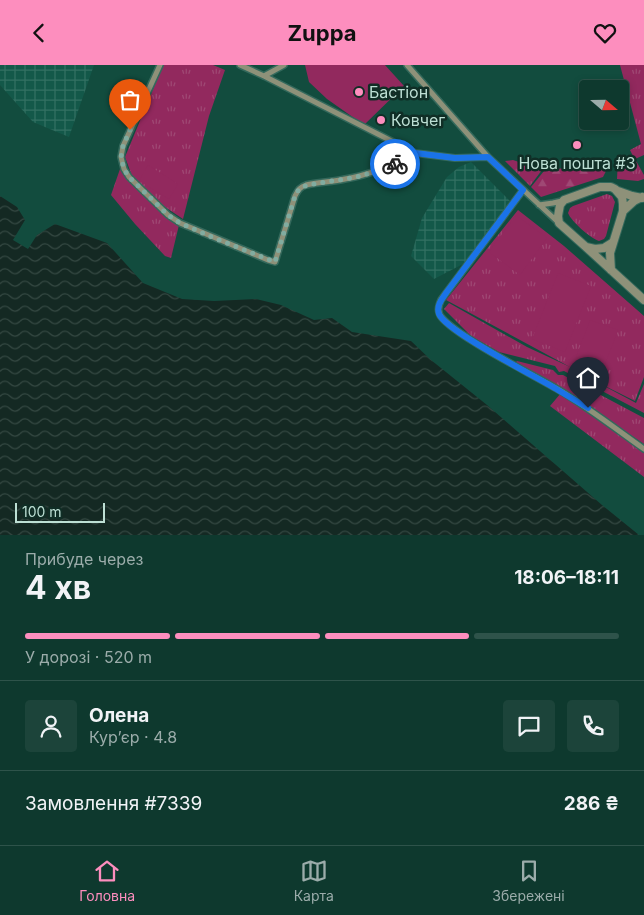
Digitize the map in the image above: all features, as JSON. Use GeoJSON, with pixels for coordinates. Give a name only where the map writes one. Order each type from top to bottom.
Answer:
{"type":"FeatureCollection","features":[{"type":"Feature","properties":{"kind":"street"},"geometry":{"type":"LineString","coordinates":[[160,65],[123,146],[121,157],[124,169],[129,177],[168,215],[180,223],[268,260],[275,262],[295,196],[299,189],[307,185],[368,174],[397,163],[415,153]]}},
{"type":"Feature","properties":{"kind":"street"},"geometry":{"type":"LineString","coordinates":[[240,65],[264,75],[415,153],[455,158],[488,157]]}},
{"type":"Feature","properties":{"kind":"street"},"geometry":{"type":"LineString","coordinates":[[264,75],[284,65]]}},
{"type":"Feature","properties":{"kind":"street"},"geometry":{"type":"LineString","coordinates":[[407,65],[488,157],[538,205],[644,300]]}},
{"type":"Feature","properties":{"kind":"street"},"geometry":{"type":"LineString","coordinates":[[538,205],[554,203],[607,186],[632,196],[643,197]]}},
{"type":"Feature","properties":{"kind":"street"},"geometry":{"type":"LineString","coordinates":[[611,270],[609,259],[612,243],[623,211],[622,197],[615,189]]}},
{"type":"Feature","properties":{"kind":"street"},"geometry":{"type":"LineString","coordinates":[[523,190],[441,300],[438,305],[438,311],[455,329],[471,340],[588,408],[644,449]]}},
{"type":"Feature","properties":{"kind":"street"},"geometry":{"type":"LineString","coordinates":[[623,211],[634,201],[643,197]]}},
{"type":"Feature","properties":{"kind":"street"},"geometry":{"type":"LineString","coordinates":[[560,223],[558,210],[564,200]]}},
{"type":"Feature","properties":{"kind":"street"},"geometry":{"type":"LineString","coordinates":[[586,247],[595,249],[612,243]]}},
{"type":"Feature","properties":{"kind":"shaded area"},"geometry":{"type":"Polygon","coordinates":[[[0,65],[94,65],[69,137],[33,122],[0,85],[0,65]]]}},
{"type":"Feature","properties":{"kind":"shaded area"},"geometry":{"type":"Polygon","coordinates":[[[471,162],[510,201],[468,259],[463,264],[434,279],[411,256],[422,218],[447,177],[459,167],[471,162]]]}},
{"type":"Feature","properties":{"kind":"green space"},"geometry":{"type":"Polygon","coordinates":[[[163,65],[213,65],[225,70],[209,116],[183,219],[162,205],[132,176],[125,157],[163,65]]]}},
{"type":"Feature","properties":{"kind":"green space","name":"Бастіон"},"geometry":{"type":"Polygon","coordinates":[[[305,65],[385,65],[404,86],[364,125],[327,99],[309,82],[305,65]]]}},
{"type":"Feature","properties":{"kind":"green space"},"geometry":{"type":"Polygon","coordinates":[[[620,65],[644,65],[644,155],[635,159],[644,175],[644,179],[638,181],[617,179],[618,160],[633,156],[630,150],[641,144],[629,99],[629,80],[624,80],[620,65]]]}},
{"type":"Feature","properties":{"kind":"green space"},"geometry":{"type":"Polygon","coordinates":[[[513,160],[542,170],[530,186],[505,161],[513,160]]]}},
{"type":"Feature","properties":{"kind":"green space"},"geometry":{"type":"Polygon","coordinates":[[[597,163],[604,165],[606,171],[603,177],[541,197],[531,187],[544,171],[597,163]]]}},
{"type":"Feature","properties":{"kind":"green space"},"geometry":{"type":"Polygon","coordinates":[[[148,165],[178,184],[169,199],[139,181],[148,165]]]}},
{"type":"Feature","properties":{"kind":"green space"},"geometry":{"type":"Polygon","coordinates":[[[120,169],[157,209],[179,225],[171,258],[165,256],[111,195],[120,169]]]}},
{"type":"Feature","properties":{"kind":"green space"},"geometry":{"type":"Polygon","coordinates":[[[607,194],[612,196],[615,202],[606,236],[599,241],[581,229],[568,213],[573,206],[607,194]]]}},
{"type":"Feature","properties":{"kind":"green space"},"geometry":{"type":"Polygon","coordinates":[[[518,210],[564,246],[644,316],[644,377],[635,401],[589,378],[636,403],[644,384],[644,413],[564,371],[559,372],[555,366],[499,352],[471,336],[444,309],[449,303],[527,347],[570,367],[446,300],[518,210]]]}},
{"type":"Feature","properties":{"kind":"green space"},"geometry":{"type":"Polygon","coordinates":[[[516,215],[547,238],[520,275],[489,252],[516,215]]]}},
{"type":"Feature","properties":{"kind":"green space"},"geometry":{"type":"Polygon","coordinates":[[[558,273],[591,286],[565,352],[532,339],[558,273]]]}},
{"type":"Feature","properties":{"kind":"green space"},"geometry":{"type":"Polygon","coordinates":[[[590,320],[618,330],[604,367],[576,357],[590,320]]]}},
{"type":"Feature","properties":{"kind":"green space"},"geometry":{"type":"Polygon","coordinates":[[[516,362],[553,370],[558,375],[563,375],[644,418],[644,444],[565,391],[516,362]]]}},
{"type":"Feature","properties":{"kind":"green space"},"geometry":{"type":"Polygon","coordinates":[[[561,393],[644,451],[644,477],[550,406],[561,393]]]}},
{"type":"Feature","properties":{"kind":"water"},"geometry":{"type":"Polygon","coordinates":[[[0,196],[17,207],[25,220],[13,240],[28,249],[37,235],[55,224],[107,243],[143,283],[182,299],[214,301],[256,299],[281,305],[314,320],[332,318],[352,332],[411,341],[431,360],[487,405],[639,535],[0,535],[0,196]]]}},
{"type":"Feature","properties":{"kind":"way so far"},"geometry":{"type":"LineString","coordinates":[[130,130],[123,146],[121,157],[124,169],[129,177],[168,215],[180,223],[214,238],[275,262],[295,196],[299,189],[307,185],[361,176],[395,164]]}},
{"type":"Feature","properties":{"kind":"place","name":"Бастіон"},"geometry":{"type":"Point","coordinates":[359,92]}},
{"type":"Feature","properties":{"kind":"place","name":"Ковчег"},"geometry":{"type":"Point","coordinates":[381,120]}},
{"type":"Feature","properties":{"kind":"place","name":"Нова пошта #3"},"geometry":{"type":"Point","coordinates":[577,145]}},
{"type":"Feature","properties":{"kind":"route"},"geometry":{"type":"LineString","coordinates":[[395,164],[415,153],[455,158],[488,157],[523,190],[441,300],[438,305],[438,311],[443,320],[471,340],[588,408]]}}]}
